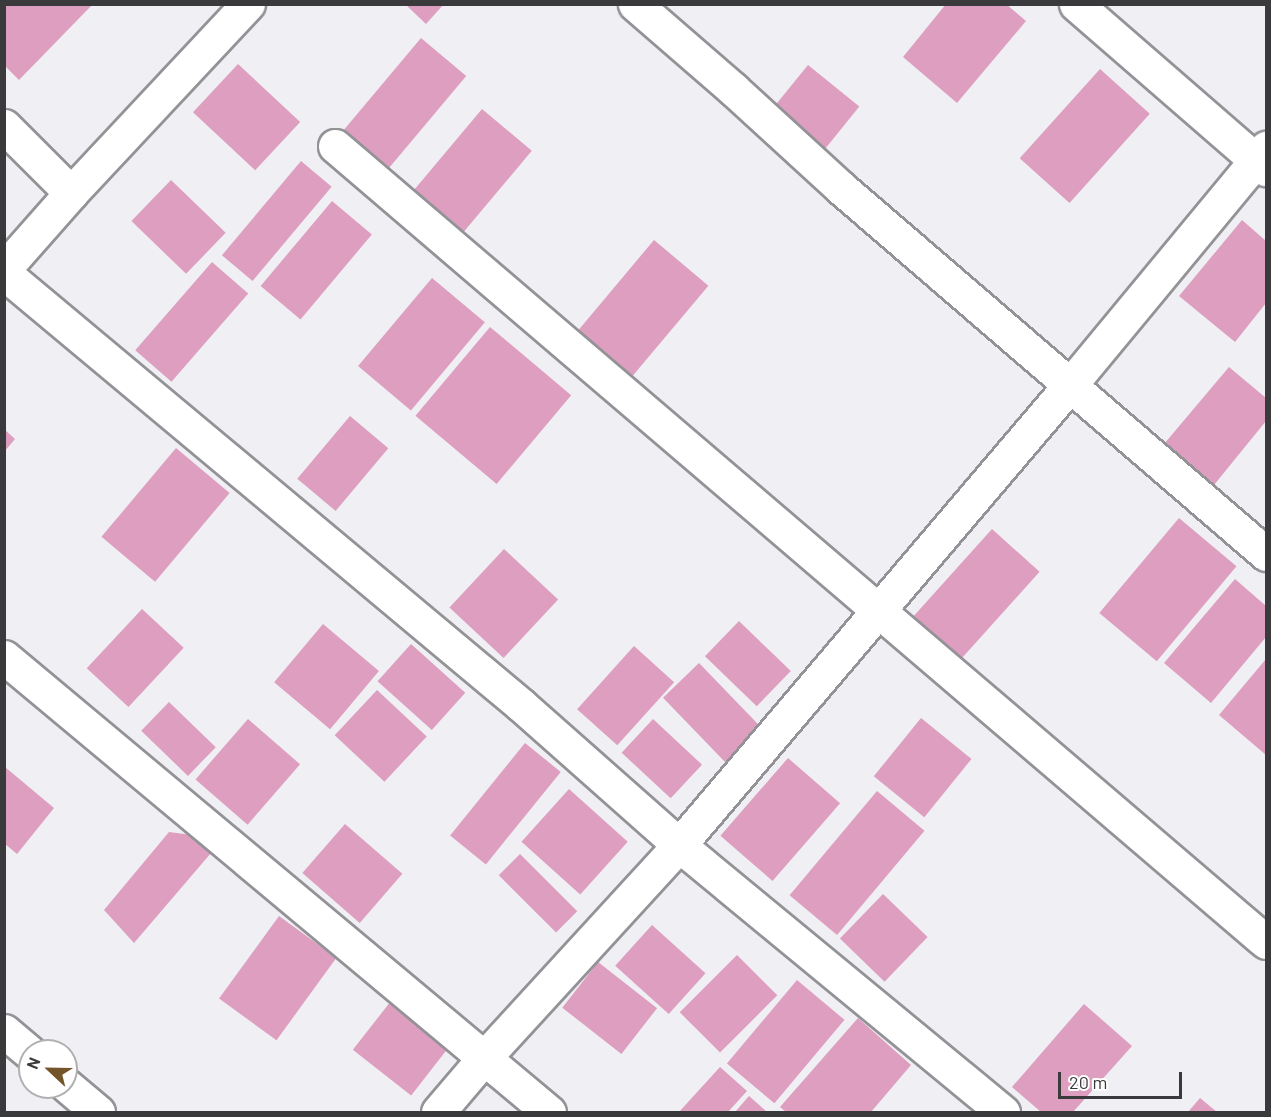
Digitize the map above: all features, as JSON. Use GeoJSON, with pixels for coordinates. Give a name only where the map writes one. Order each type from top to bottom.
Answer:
{"type":"FeatureCollection","features":[{"type":"Feature","properties":{"kind":"street"},"geometry":{"type":"LineString","coordinates":[[248,4],[71,193],[4,271],[512,697],[680,845],[1003,1113]]}},
{"type":"Feature","properties":{"kind":"street"},"geometry":{"type":"LineString","coordinates":[[635,4],[733,89],[841,188],[1266,554]]}},
{"type":"Feature","properties":{"kind":"street"},"geometry":{"type":"LineString","coordinates":[[438,1113],[484,1058],[680,845],[1263,159],[1076,4]]}},
{"type":"Feature","properties":{"kind":"street"},"geometry":{"type":"LineString","coordinates":[[4,126],[71,193]]}},
{"type":"Feature","properties":{"kind":"street"},"geometry":{"type":"LineString","coordinates":[[335,146],[1266,942]]}},
{"type":"Feature","properties":{"kind":"street"},"geometry":{"type":"LineString","coordinates":[[4,657],[549,1113]]}},
{"type":"Feature","properties":{"kind":"street"},"geometry":{"type":"LineString","coordinates":[[4,1031],[18,1043]]}},
{"type":"Feature","properties":{"kind":"street"},"geometry":{"type":"LineString","coordinates":[[78,1095],[98,1113]]}},
{"type":"Feature","properties":{"kind":"building"},"geometry":{"type":"Polygon","coordinates":[[[4,4],[93,4],[19,80],[4,65],[4,4]]]}},
{"type":"Feature","properties":{"kind":"building"},"geometry":{"type":"Polygon","coordinates":[[[405,4],[444,4],[426,24],[405,4]]]}},
{"type":"Feature","properties":{"kind":"building"},"geometry":{"type":"Polygon","coordinates":[[[946,4],[1006,4],[1026,21],[957,103],[903,57],[946,4]]]}},
{"type":"Feature","properties":{"kind":"building"},"geometry":{"type":"Polygon","coordinates":[[[421,38],[466,76],[385,172],[340,135],[421,38]]]}},
{"type":"Feature","properties":{"kind":"building"},"geometry":{"type":"Polygon","coordinates":[[[238,64],[300,122],[255,170],[193,112],[238,64]]]}},
{"type":"Feature","properties":{"kind":"building"},"geometry":{"type":"Polygon","coordinates":[[[808,65],[859,107],[822,152],[771,111],[808,65]]]}},
{"type":"Feature","properties":{"kind":"building"},"geometry":{"type":"Polygon","coordinates":[[[1100,69],[1150,114],[1069,203],[1020,158],[1100,69]]]}},
{"type":"Feature","properties":{"kind":"building"},"geometry":{"type":"Polygon","coordinates":[[[482,109],[532,151],[462,234],[412,192],[482,109]]]}},
{"type":"Feature","properties":{"kind":"building"},"geometry":{"type":"Polygon","coordinates":[[[301,161],[332,187],[253,281],[222,255],[301,161]]]}},
{"type":"Feature","properties":{"kind":"building"},"geometry":{"type":"Polygon","coordinates":[[[171,180],[226,233],[186,274],[131,221],[171,180]]]}},
{"type":"Feature","properties":{"kind":"building"},"geometry":{"type":"Polygon","coordinates":[[[332,201],[372,234],[300,319],[261,286],[332,201]]]}},
{"type":"Feature","properties":{"kind":"building"},"geometry":{"type":"Polygon","coordinates":[[[1242,220],[1266,241],[1266,303],[1235,342],[1179,296],[1242,220]]]}},
{"type":"Feature","properties":{"kind":"building"},"geometry":{"type":"Polygon","coordinates":[[[654,240],[708,286],[632,377],[578,331],[654,240]]]}},
{"type":"Feature","properties":{"kind":"building"},"geometry":{"type":"Polygon","coordinates":[[[212,262],[248,293],[171,382],[135,350],[212,262]]]}},
{"type":"Feature","properties":{"kind":"building"},"geometry":{"type":"Polygon","coordinates":[[[432,278],[485,322],[411,410],[358,366],[432,278]]]}},
{"type":"Feature","properties":{"kind":"building"},"geometry":{"type":"Polygon","coordinates":[[[490,327],[571,395],[497,484],[415,416],[490,327]]]}},
{"type":"Feature","properties":{"kind":"building"},"geometry":{"type":"Polygon","coordinates":[[[1229,367],[1266,398],[1266,421],[1214,485],[1164,444],[1229,367]]]}},
{"type":"Feature","properties":{"kind":"building"},"geometry":{"type":"Polygon","coordinates":[[[350,416],[388,448],[336,511],[297,479],[350,416]]]}},
{"type":"Feature","properties":{"kind":"building"},"geometry":{"type":"Polygon","coordinates":[[[4,429],[15,439],[4,452],[4,429]]]}},
{"type":"Feature","properties":{"kind":"building"},"geometry":{"type":"Polygon","coordinates":[[[176,448],[230,493],[155,582],[101,537],[176,448]]]}},
{"type":"Feature","properties":{"kind":"building"},"geometry":{"type":"Polygon","coordinates":[[[1179,518],[1236,566],[1157,661],[1099,613],[1179,518]]]}},
{"type":"Feature","properties":{"kind":"building"},"geometry":{"type":"Polygon","coordinates":[[[992,529],[1040,572],[959,662],[911,619],[992,529]]]}},
{"type":"Feature","properties":{"kind":"building"},"geometry":{"type":"Polygon","coordinates":[[[504,549],[558,599],[504,658],[449,608],[504,549]]]}},
{"type":"Feature","properties":{"kind":"building"},"geometry":{"type":"Polygon","coordinates":[[[1235,579],[1266,606],[1266,637],[1211,703],[1164,663],[1235,579]]]}},
{"type":"Feature","properties":{"kind":"building"},"geometry":{"type":"Polygon","coordinates":[[[142,609],[184,648],[128,707],[87,668],[142,609]]]}},
{"type":"Feature","properties":{"kind":"building"},"geometry":{"type":"Polygon","coordinates":[[[739,621],[791,671],[757,706],[705,656],[739,621]]]}},
{"type":"Feature","properties":{"kind":"building"},"geometry":{"type":"Polygon","coordinates":[[[323,624],[379,671],[330,729],[274,682],[323,624]]]}},
{"type":"Feature","properties":{"kind":"building"},"geometry":{"type":"Polygon","coordinates":[[[411,644],[465,693],[432,730],[378,681],[411,644]]]}},
{"type":"Feature","properties":{"kind":"building"},"geometry":{"type":"Polygon","coordinates":[[[634,646],[674,682],[617,745],[577,709],[634,646]]]}},
{"type":"Feature","properties":{"kind":"building"},"geometry":{"type":"Polygon","coordinates":[[[1266,659],[1266,755],[1219,715],[1266,659]]]}},
{"type":"Feature","properties":{"kind":"building"},"geometry":{"type":"Polygon","coordinates":[[[699,663],[762,728],[726,763],[663,698],[699,663]]]}},
{"type":"Feature","properties":{"kind":"building"},"geometry":{"type":"Polygon","coordinates":[[[377,690],[427,736],[384,782],[335,735],[377,690]]]}},
{"type":"Feature","properties":{"kind":"building"},"geometry":{"type":"Polygon","coordinates":[[[169,702],[216,747],[188,776],[141,731],[169,702]]]}},
{"type":"Feature","properties":{"kind":"building"},"geometry":{"type":"Polygon","coordinates":[[[921,718],[972,759],[924,817],[874,776],[921,718]]]}},
{"type":"Feature","properties":{"kind":"building"},"geometry":{"type":"Polygon","coordinates":[[[248,719],[300,764],[248,825],[196,779],[248,719]]]}},
{"type":"Feature","properties":{"kind":"building"},"geometry":{"type":"Polygon","coordinates":[[[653,719],[702,765],[671,798],[622,753],[653,719]]]}},
{"type":"Feature","properties":{"kind":"building"},"geometry":{"type":"Polygon","coordinates":[[[525,743],[561,772],[486,864],[450,835],[525,743]]]}},
{"type":"Feature","properties":{"kind":"building"},"geometry":{"type":"Polygon","coordinates":[[[788,758],[840,803],[773,881],[720,836],[788,758]]]}},
{"type":"Feature","properties":{"kind":"building"},"geometry":{"type":"Polygon","coordinates":[[[5,767],[54,808],[17,854],[5,844],[5,767]]]}},
{"type":"Feature","properties":{"kind":"building"},"geometry":{"type":"Polygon","coordinates":[[[569,789],[628,842],[580,895],[521,842],[569,789]]]}},
{"type":"Feature","properties":{"kind":"building"},"geometry":{"type":"Polygon","coordinates":[[[877,791],[924,831],[837,935],[790,895],[877,791]]]}},
{"type":"Feature","properties":{"kind":"building"},"geometry":{"type":"Polygon","coordinates":[[[345,824],[402,874],[360,923],[302,873],[345,824]]]}},
{"type":"Feature","properties":{"kind":"building"},"geometry":{"type":"Polygon","coordinates":[[[169,832],[223,839],[134,943],[104,910],[169,832]]]}},
{"type":"Feature","properties":{"kind":"building"},"geometry":{"type":"Polygon","coordinates":[[[520,854],[577,911],[556,932],[499,875],[520,854]]]}},
{"type":"Feature","properties":{"kind":"building"},"geometry":{"type":"Polygon","coordinates":[[[883,894],[928,937],[885,982],[840,939],[883,894]]]}},
{"type":"Feature","properties":{"kind":"building"},"geometry":{"type":"Polygon","coordinates":[[[279,916],[336,958],[276,1040],[219,999],[279,916]]]}},
{"type":"Feature","properties":{"kind":"building"},"geometry":{"type":"Polygon","coordinates":[[[652,925],[706,973],[669,1014],[615,966],[652,925]]]}},
{"type":"Feature","properties":{"kind":"building"},"geometry":{"type":"Polygon","coordinates":[[[737,955],[777,995],[720,1053],[680,1012],[737,955]]]}},
{"type":"Feature","properties":{"kind":"building"},"geometry":{"type":"Polygon","coordinates":[[[598,962],[657,1008],[621,1054],[562,1008],[598,962]]]}},
{"type":"Feature","properties":{"kind":"building"},"geometry":{"type":"Polygon","coordinates":[[[797,980],[844,1020],[774,1103],[727,1063],[797,980]]]}},
{"type":"Feature","properties":{"kind":"building"},"geometry":{"type":"Polygon","coordinates":[[[391,1001],[449,1047],[411,1095],[353,1050],[391,1001]]]}},
{"type":"Feature","properties":{"kind":"building"},"geometry":{"type":"Polygon","coordinates":[[[1084,1004],[1132,1046],[1073,1112],[1041,1112],[1012,1087],[1084,1004]]]}},
{"type":"Feature","properties":{"kind":"building"},"geometry":{"type":"Polygon","coordinates":[[[858,1018],[911,1065],[871,1112],[786,1112],[780,1107],[858,1018]]]}},
{"type":"Feature","properties":{"kind":"building"},"geometry":{"type":"Polygon","coordinates":[[[720,1067],[747,1091],[728,1112],[679,1112],[720,1067]]]}},
{"type":"Feature","properties":{"kind":"building"},"geometry":{"type":"Polygon","coordinates":[[[749,1096],[767,1112],[735,1112],[749,1096]]]}},
{"type":"Feature","properties":{"kind":"building"},"geometry":{"type":"Polygon","coordinates":[[[1200,1098],[1217,1112],[1188,1112],[1200,1098]]]}}]}
